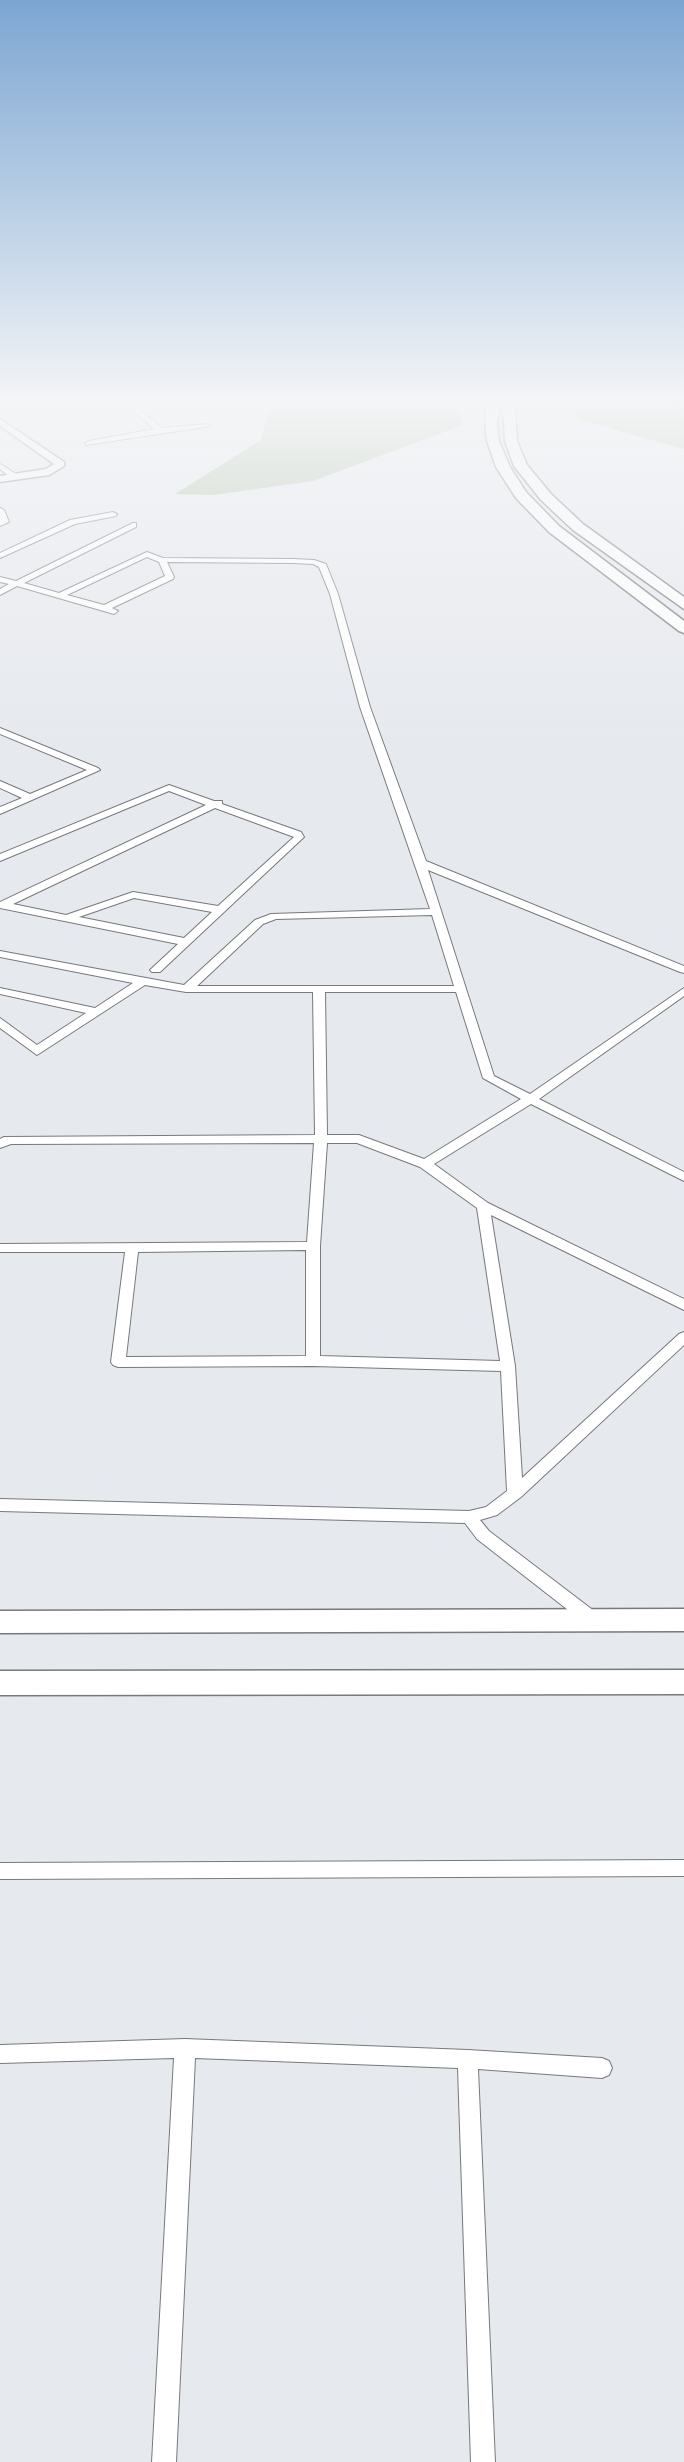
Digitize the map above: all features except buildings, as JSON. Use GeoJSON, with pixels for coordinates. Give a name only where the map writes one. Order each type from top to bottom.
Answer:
{"type":"FeatureCollection","features":[{"type":"Feature","properties":{"kind":"highway"},"geometry":{"type":"LineString","coordinates":[[539,514],[554,529],[684,628]]}},
{"type":"Feature","properties":{"kind":"highway"},"geometry":{"type":"LineString","coordinates":[[565,514],[585,532],[684,604]]}},
{"type":"Feature","properties":{"kind":"highway"},"geometry":{"type":"LineString","coordinates":[[0,1622],[684,1620]]}},
{"type":"Feature","properties":{"kind":"highway"},"geometry":{"type":"LineString","coordinates":[[0,1683],[684,1682]]}},
{"type":"Feature","properties":{"kind":"street"},"geometry":{"type":"LineString","coordinates":[[3,553],[73,522],[113,514]]}},
{"type":"Feature","properties":{"kind":"street"},"geometry":{"type":"LineString","coordinates":[[0,592],[134,525]]}},
{"type":"Feature","properties":{"kind":"street"},"geometry":{"type":"LineString","coordinates":[[61,596],[147,554],[162,560],[303,562],[323,566],[334,594],[365,707],[421,863],[489,1078],[684,1177]]}},
{"type":"Feature","properties":{"kind":"street"},"geometry":{"type":"LineString","coordinates":[[105,608],[170,577],[162,560]]}},
{"type":"Feature","properties":{"kind":"street"},"geometry":{"type":"LineString","coordinates":[[0,579],[118,612]]}},
{"type":"Feature","properties":{"kind":"street"},"geometry":{"type":"LineString","coordinates":[[0,731],[95,770],[0,810]]}},
{"type":"Feature","properties":{"kind":"street"},"geometry":{"type":"LineString","coordinates":[[0,741],[11,736]]}},
{"type":"Feature","properties":{"kind":"street"},"geometry":{"type":"LineString","coordinates":[[0,784],[30,798]]}},
{"type":"Feature","properties":{"kind":"street"},"geometry":{"type":"LineString","coordinates":[[0,858],[159,790],[169,788],[291,830],[299,837],[156,970]]}},
{"type":"Feature","properties":{"kind":"street"},"geometry":{"type":"LineString","coordinates":[[2,905],[218,803]]}},
{"type":"Feature","properties":{"kind":"street"},"geometry":{"type":"LineString","coordinates":[[421,863],[684,970]]}},
{"type":"Feature","properties":{"kind":"street"},"geometry":{"type":"LineString","coordinates":[[66,919],[133,895],[221,910]]}},
{"type":"Feature","properties":{"kind":"street"},"geometry":{"type":"LineString","coordinates":[[2,905],[186,942]]}},
{"type":"Feature","properties":{"kind":"street"},"geometry":{"type":"LineString","coordinates":[[186,989],[259,922],[275,916],[435,912]]}},
{"type":"Feature","properties":{"kind":"street"},"geometry":{"type":"LineString","coordinates":[[0,954],[186,989],[319,991],[460,989]]}},
{"type":"Feature","properties":{"kind":"street"},"geometry":{"type":"LineString","coordinates":[[0,1022],[37,1051],[142,982]]}},
{"type":"Feature","properties":{"kind":"street"},"geometry":{"type":"LineString","coordinates":[[0,991],[97,1012]]}},
{"type":"Feature","properties":{"kind":"street"},"geometry":{"type":"LineString","coordinates":[[314,1361],[313,1246],[321,1137],[319,991]]}},
{"type":"Feature","properties":{"kind":"street"},"geometry":{"type":"LineString","coordinates":[[425,1164],[529,1100],[684,991]]}},
{"type":"Feature","properties":{"kind":"street"},"geometry":{"type":"LineString","coordinates":[[0,1144],[9,1140],[321,1137],[359,1139],[425,1164],[483,1206],[684,1305]]}},
{"type":"Feature","properties":{"kind":"street"},"geometry":{"type":"LineString","coordinates":[[483,1206],[508,1366],[515,1493]]}},
{"type":"Feature","properties":{"kind":"street"},"geometry":{"type":"LineString","coordinates":[[0,1248],[313,1246]]}},
{"type":"Feature","properties":{"kind":"street"},"geometry":{"type":"LineString","coordinates":[[132,1248],[117,1362],[314,1361],[508,1366]]}},
{"type":"Feature","properties":{"kind":"street"},"geometry":{"type":"LineString","coordinates":[[0,1505],[469,1517],[491,1511],[515,1493],[684,1337]]}},
{"type":"Feature","properties":{"kind":"street"},"geometry":{"type":"LineString","coordinates":[[469,1517],[483,1535],[594,1621]]}},
{"type":"Feature","properties":{"kind":"street"},"geometry":{"type":"LineString","coordinates":[[0,1871],[684,1868]]}},
{"type":"Feature","properties":{"kind":"street"},"geometry":{"type":"LineString","coordinates":[[0,2054],[185,2048],[468,2059],[602,2068]]}},
{"type":"Feature","properties":{"kind":"street"},"geometry":{"type":"LineString","coordinates":[[165,2462],[185,2048]]}},
{"type":"Feature","properties":{"kind":"street"},"geometry":{"type":"LineString","coordinates":[[468,2059],[483,2462]]}}]}
